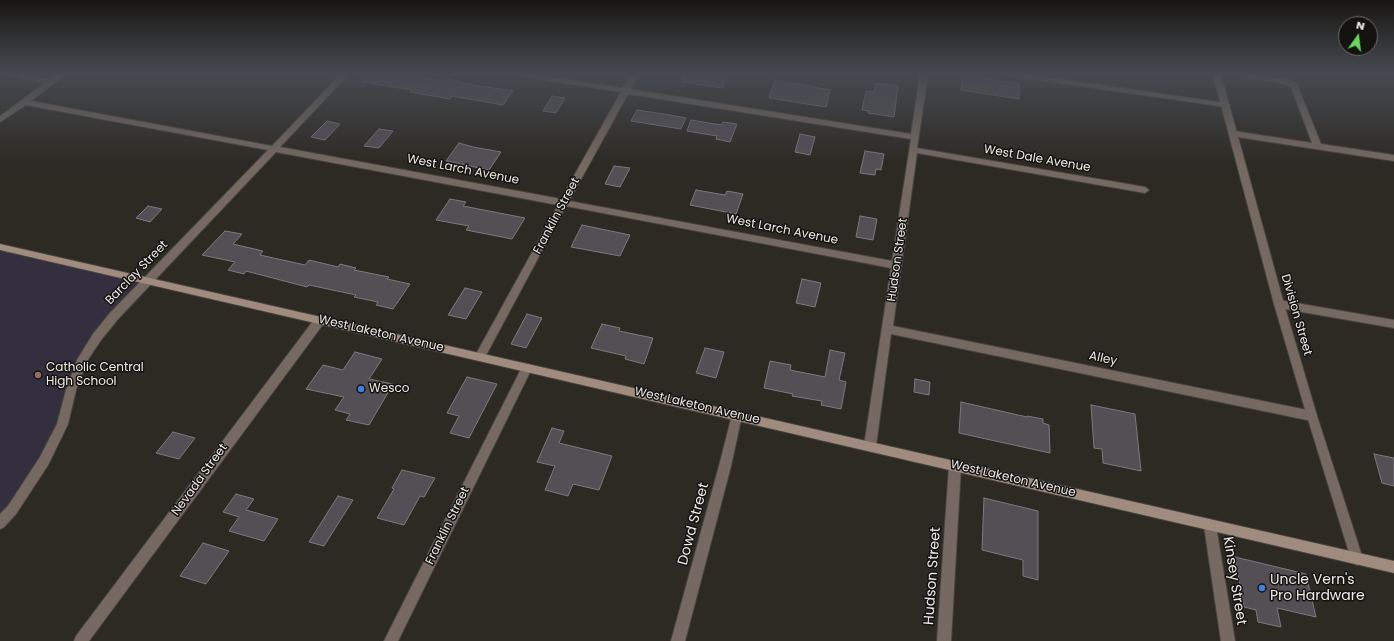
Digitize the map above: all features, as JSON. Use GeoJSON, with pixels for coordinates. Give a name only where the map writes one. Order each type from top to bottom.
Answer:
{"type":"FeatureCollection","features":[{"type":"Feature","properties":{"kind":"main road","name":"West Laketon Avenue"},"geometry":{"type":"LineString","coordinates":[[0,247],[737,415],[1394,568]]}},
{"type":"Feature","properties":{"kind":"street"},"geometry":{"type":"LineString","coordinates":[[0,120],[21,105]]}},
{"type":"Feature","properties":{"kind":"street","name":"West Larch Avenue"},"geometry":{"type":"LineString","coordinates":[[41,105],[896,265]]}},
{"type":"Feature","properties":{"kind":"street","name":"Barclay Street"},"geometry":{"type":"LineString","coordinates":[[0,523],[12,510],[44,461],[62,424],[71,390],[82,360],[97,337],[114,316],[315,105]]}},
{"type":"Feature","properties":{"kind":"street","name":"Franklin Street"},"geometry":{"type":"LineString","coordinates":[[480,356],[617,105]]}},
{"type":"Feature","properties":{"kind":"street"},"geometry":{"type":"LineString","coordinates":[[713,105],[916,137]]}},
{"type":"Feature","properties":{"kind":"street","name":"Hudson Street"},"geometry":{"type":"LineString","coordinates":[[870,446],[920,105]]}},
{"type":"Feature","properties":{"kind":"street","name":"Division Street"},"geometry":{"type":"LineString","coordinates":[[1226,105],[1279,304],[1312,416],[1357,559]]}},
{"type":"Feature","properties":{"kind":"street"},"geometry":{"type":"LineString","coordinates":[[1301,105],[1318,147]]}},
{"type":"Feature","properties":{"kind":"street"},"geometry":{"type":"LineString","coordinates":[[1234,134],[1394,158]]}},
{"type":"Feature","properties":{"kind":"street","name":"West Dale Avenue"},"geometry":{"type":"LineString","coordinates":[[914,150],[1145,190]]}},
{"type":"Feature","properties":{"kind":"street"},"geometry":{"type":"LineString","coordinates":[[1279,304],[1394,324]]}},
{"type":"Feature","properties":{"kind":"street","name":"Nevada Street"},"geometry":{"type":"LineString","coordinates":[[82,641],[320,320]]}},
{"type":"Feature","properties":{"kind":"street","name":"Alley"},"geometry":{"type":"LineString","coordinates":[[888,329],[1312,416]]}},
{"type":"Feature","properties":{"kind":"street","name":"Franklin Street"},"geometry":{"type":"LineString","coordinates":[[391,641],[527,368]]}},
{"type":"Feature","properties":{"kind":"street","name":"Dowd Street"},"geometry":{"type":"LineString","coordinates":[[678,641],[725,466],[737,415]]}},
{"type":"Feature","properties":{"kind":"street","name":"Hudson Street"},"geometry":{"type":"LineString","coordinates":[[944,641],[955,466]]}},
{"type":"Feature","properties":{"kind":"street","name":"Kinsey Street"},"geometry":{"type":"LineString","coordinates":[[1210,526],[1228,641]]}},
{"type":"Feature","properties":{"kind":"shaded area","name":"Catholic Central High School"},"geometry":{"type":"Polygon","coordinates":[[[0,248],[148,281],[82,360],[62,424],[0,524],[0,248]]]}},
{"type":"Feature","properties":{"kind":"building"},"geometry":{"type":"Polygon","coordinates":[[[547,105],[561,105],[556,113],[543,111],[547,105]]]}},
{"type":"Feature","properties":{"kind":"building"},"geometry":{"type":"Polygon","coordinates":[[[813,105],[826,105],[826,107],[813,105]]]}},
{"type":"Feature","properties":{"kind":"building"},"geometry":{"type":"Polygon","coordinates":[[[863,105],[896,105],[894,117],[868,113],[869,111],[862,110],[863,105]]]}},
{"type":"Feature","properties":{"kind":"building"},"geometry":{"type":"Polygon","coordinates":[[[637,110],[686,118],[681,129],[631,121],[637,110]]]}},
{"type":"Feature","properties":{"kind":"building"},"geometry":{"type":"Polygon","coordinates":[[[691,120],[721,125],[723,122],[737,124],[730,142],[716,139],[717,136],[687,131],[691,120]]]}},
{"type":"Feature","properties":{"kind":"building"},"geometry":{"type":"Polygon","coordinates":[[[327,121],[340,124],[325,140],[311,137],[327,121]]]}},
{"type":"Feature","properties":{"kind":"building"},"geometry":{"type":"Polygon","coordinates":[[[379,129],[393,131],[379,148],[364,146],[379,129]]]}},
{"type":"Feature","properties":{"kind":"building"},"geometry":{"type":"Polygon","coordinates":[[[800,134],[815,137],[810,155],[795,152],[800,134]]]}},
{"type":"Feature","properties":{"kind":"building"},"geometry":{"type":"Polygon","coordinates":[[[459,143],[501,152],[489,170],[446,161],[459,143]]]}},
{"type":"Feature","properties":{"kind":"building"},"geometry":{"type":"Polygon","coordinates":[[[865,151],[884,154],[881,170],[876,169],[875,175],[860,173],[865,151]]]}},
{"type":"Feature","properties":{"kind":"building"},"geometry":{"type":"Polygon","coordinates":[[[614,166],[630,168],[620,187],[605,184],[614,166]]]}},
{"type":"Feature","properties":{"kind":"building"},"geometry":{"type":"Polygon","coordinates":[[[696,190],[725,195],[727,191],[743,194],[736,214],[690,205],[696,190]]]}},
{"type":"Feature","properties":{"kind":"building"},"geometry":{"type":"Polygon","coordinates":[[[450,199],[466,202],[463,206],[525,218],[512,239],[466,230],[469,226],[436,220],[450,199]]]}},
{"type":"Feature","properties":{"kind":"building"},"geometry":{"type":"Polygon","coordinates":[[[148,206],[162,209],[150,222],[136,218],[148,206]]]}},
{"type":"Feature","properties":{"kind":"building"},"geometry":{"type":"Polygon","coordinates":[[[860,216],[877,219],[873,240],[856,237],[860,216]]]}},
{"type":"Feature","properties":{"kind":"building"},"geometry":{"type":"Polygon","coordinates":[[[582,225],[630,235],[620,256],[571,247],[582,225]]]}},
{"type":"Feature","properties":{"kind":"building"},"geometry":{"type":"Polygon","coordinates":[[[225,231],[242,234],[233,244],[263,251],[260,255],[305,265],[309,260],[338,267],[340,264],[356,268],[354,270],[389,277],[387,279],[410,284],[393,309],[376,305],[378,302],[354,297],[356,295],[309,285],[307,287],[246,271],[244,274],[228,270],[235,262],[202,255],[225,231]]]}},
{"type":"Feature","properties":{"kind":"building"},"geometry":{"type":"Polygon","coordinates":[[[802,279],[821,283],[815,307],[796,303],[802,279]]]}},
{"type":"Feature","properties":{"kind":"building"},"geometry":{"type":"Polygon","coordinates":[[[465,288],[482,292],[466,319],[448,315],[465,288]]]}},
{"type":"Feature","properties":{"kind":"building"},"geometry":{"type":"Polygon","coordinates":[[[527,314],[542,318],[526,348],[511,344],[527,314]]]}},
{"type":"Feature","properties":{"kind":"building"},"geometry":{"type":"Polygon","coordinates":[[[602,324],[620,328],[619,331],[653,338],[644,364],[625,359],[626,356],[591,348],[602,324]]]}},
{"type":"Feature","properties":{"kind":"building"},"geometry":{"type":"Polygon","coordinates":[[[705,348],[724,352],[716,378],[696,373],[705,348]]]}},
{"type":"Feature","properties":{"kind":"building"},"geometry":{"type":"Polygon","coordinates":[[[830,350],[845,353],[839,380],[846,382],[841,409],[821,405],[822,401],[792,396],[793,394],[764,388],[770,361],[791,365],[790,370],[825,377],[830,350]]]}},
{"type":"Feature","properties":{"kind":"building"},"geometry":{"type":"Polygon","coordinates":[[[355,352],[382,359],[369,379],[393,384],[369,425],[346,420],[350,414],[335,410],[344,397],[306,389],[323,365],[343,370],[355,352]]]}},
{"type":"Feature","properties":{"kind":"building"},"geometry":{"type":"Polygon","coordinates":[[[467,377],[497,384],[469,438],[450,433],[459,416],[447,413],[467,377]]]}},
{"type":"Feature","properties":{"kind":"building"},"geometry":{"type":"Polygon","coordinates":[[[915,379],[930,382],[929,395],[914,392],[915,379]]]}},
{"type":"Feature","properties":{"kind":"building"},"geometry":{"type":"Polygon","coordinates":[[[961,402],[1027,417],[1043,419],[1043,423],[1049,425],[1050,453],[959,433],[961,402]]]}},
{"type":"Feature","properties":{"kind":"building"},"geometry":{"type":"Polygon","coordinates":[[[1091,405],[1135,414],[1141,471],[1103,463],[1102,449],[1094,448],[1091,405]]]}},
{"type":"Feature","properties":{"kind":"building"},"geometry":{"type":"Polygon","coordinates":[[[552,428],[564,431],[559,443],[612,456],[599,490],[573,484],[568,496],[545,490],[555,466],[537,462],[552,428]]]}},
{"type":"Feature","properties":{"kind":"building"},"geometry":{"type":"Polygon","coordinates":[[[173,432],[195,438],[179,459],[156,453],[173,432]]]}},
{"type":"Feature","properties":{"kind":"building"},"geometry":{"type":"Polygon","coordinates":[[[1374,454],[1394,458],[1394,486],[1382,483],[1374,454]]]}},
{"type":"Feature","properties":{"kind":"building"},"geometry":{"type":"Polygon","coordinates":[[[402,470],[435,478],[424,497],[420,496],[404,525],[377,518],[394,489],[392,488],[402,470]]]}},
{"type":"Feature","properties":{"kind":"building"},"geometry":{"type":"Polygon","coordinates":[[[236,494],[254,499],[246,510],[278,519],[264,541],[229,531],[239,517],[223,512],[236,494]]]}},
{"type":"Feature","properties":{"kind":"building"},"geometry":{"type":"Polygon","coordinates":[[[338,496],[353,500],[324,546],[309,542],[338,496]]]}},
{"type":"Feature","properties":{"kind":"building"},"geometry":{"type":"Polygon","coordinates":[[[984,498],[1038,511],[1038,580],[1023,576],[1023,560],[982,550],[984,498]]]}},
{"type":"Feature","properties":{"kind":"building"},"geometry":{"type":"Polygon","coordinates":[[[203,543],[229,551],[206,584],[180,576],[203,543]]]}},
{"type":"Feature","properties":{"kind":"building"},"geometry":{"type":"Polygon","coordinates":[[[1235,557],[1306,574],[1316,617],[1277,608],[1281,627],[1258,622],[1256,610],[1244,607],[1235,557]]]}},
{"type":"Feature","properties":{"kind":"place","name":"Catholic Central High School"},"geometry":{"type":"Point","coordinates":[38,375]}},
{"type":"Feature","properties":{"kind":"place","name":"Wesco"},"geometry":{"type":"Point","coordinates":[361,389]}},
{"type":"Feature","properties":{"kind":"place","name":"Uncle Vern's Pro Hardware"},"geometry":{"type":"Point","coordinates":[1262,588]}}]}
